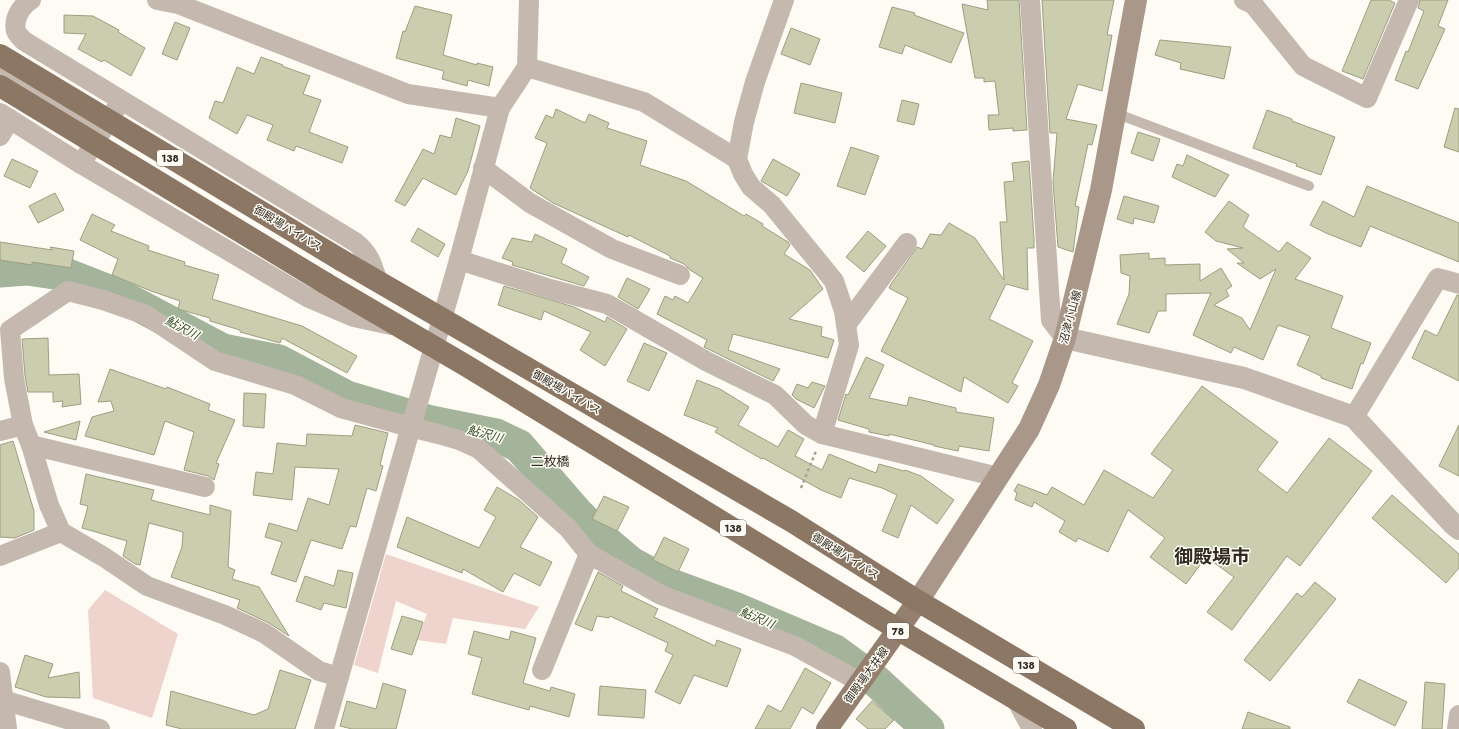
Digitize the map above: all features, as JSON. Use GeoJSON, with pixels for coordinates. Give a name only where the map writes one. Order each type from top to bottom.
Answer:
{"type":"FeatureCollection","features":[{"type":"Feature","properties":{"kind":"highway","name":"御殿場バイパス"},"geometry":{"type":"LineString","coordinates":[[1,70],[341,260],[791,521],[918,601],[1134,729]]}},
{"type":"Feature","properties":{"kind":"highway","name":"138"},"geometry":{"type":"LineString","coordinates":[[1,70],[325,283],[433,346],[899,630],[1066,729]]}},
{"type":"Feature","properties":{"kind":"main road","name":"沼津小山線"},"geometry":{"type":"LineString","coordinates":[[918,601],[1029,429],[1049,385],[1065,338],[1101,190],[1136,0]]}},
{"type":"Feature","properties":{"kind":"main road","name":"御殿場大井線"},"geometry":{"type":"LineString","coordinates":[[827,729],[899,630],[918,601]]}},
{"type":"Feature","properties":{"kind":"street"},"geometry":{"type":"LineString","coordinates":[[31,0],[26,3],[19,13],[15,23],[16,32],[24,41],[354,242],[364,249],[371,260],[378,282]]}},
{"type":"Feature","properties":{"kind":"street"},"geometry":{"type":"LineString","coordinates":[[157,0],[178,4],[408,94],[500,108]]}},
{"type":"Feature","properties":{"kind":"street"},"geometry":{"type":"LineString","coordinates":[[784,0],[744,122],[737,159],[743,174],[751,187],[772,205],[834,281],[844,311],[848,345],[822,434]]}},
{"type":"Feature","properties":{"kind":"street"},"geometry":{"type":"LineString","coordinates":[[1030,0],[1051,320],[1065,338],[1244,378],[1354,417],[1459,529]]}},
{"type":"Feature","properties":{"kind":"street"},"geometry":{"type":"LineString","coordinates":[[1244,0],[1253,4],[1303,66],[1367,98],[1409,0]]}},
{"type":"Feature","properties":{"kind":"street"},"geometry":{"type":"LineString","coordinates":[[324,729],[410,425],[459,260],[500,108],[527,67],[527,1]]}},
{"type":"Feature","properties":{"kind":"street"},"geometry":{"type":"LineString","coordinates":[[527,67],[644,102],[737,159]]}},
{"type":"Feature","properties":{"kind":"street"},"geometry":{"type":"LineString","coordinates":[[1,70],[102,131]]}},
{"type":"Feature","properties":{"kind":"street"},"geometry":{"type":"LineString","coordinates":[[81,164],[122,100]]}},
{"type":"Feature","properties":{"kind":"street"},"geometry":{"type":"LineString","coordinates":[[3,123],[81,164],[308,297],[354,316],[401,328]]}},
{"type":"Feature","properties":{"kind":"street"},"geometry":{"type":"LineString","coordinates":[[483,168],[530,203],[612,249],[680,275]]}},
{"type":"Feature","properties":{"kind":"street"},"geometry":{"type":"LineString","coordinates":[[846,325],[907,243]]}},
{"type":"Feature","properties":{"kind":"street"},"geometry":{"type":"LineString","coordinates":[[459,260],[550,290],[607,304],[706,361],[775,395],[806,425],[822,434],[998,477]]}},
{"type":"Feature","properties":{"kind":"street"},"geometry":{"type":"LineString","coordinates":[[1354,417],[1438,278],[1459,284]]}},
{"type":"Feature","properties":{"kind":"street"},"geometry":{"type":"LineString","coordinates":[[339,677],[319,671],[264,633],[225,615],[146,586],[104,557],[61,532],[49,505],[31,445],[23,425],[14,378],[10,330],[68,291],[103,300],[146,315],[215,361],[295,384],[341,408],[410,425],[459,440],[479,449],[568,528],[589,554],[661,595],[795,646],[860,682]]}},
{"type":"Feature","properties":{"kind":"street"},"geometry":{"type":"LineString","coordinates":[[0,431],[23,425]]}},
{"type":"Feature","properties":{"kind":"street"},"geometry":{"type":"LineString","coordinates":[[31,445],[205,487]]}},
{"type":"Feature","properties":{"kind":"street"},"geometry":{"type":"LineString","coordinates":[[0,556],[61,532]]}},
{"type":"Feature","properties":{"kind":"street"},"geometry":{"type":"LineString","coordinates":[[542,670],[589,554]]}},
{"type":"Feature","properties":{"kind":"street"},"geometry":{"type":"LineString","coordinates":[[0,672],[2,700],[7,729]]}},
{"type":"Feature","properties":{"kind":"street"},"geometry":{"type":"LineString","coordinates":[[1016,699],[1032,729]]}},
{"type":"Feature","properties":{"kind":"street"},"geometry":{"type":"LineString","coordinates":[[2,700],[100,729]]}},
{"type":"Feature","properties":{"kind":"street"},"geometry":{"type":"LineString","coordinates":[[1457,729],[1459,715]]}},
{"type":"Feature","properties":{"kind":"lane"},"geometry":{"type":"LineString","coordinates":[[1116,113],[1309,186]]}},
{"type":"Feature","properties":{"kind":"path"},"geometry":{"type":"LineString","coordinates":[[802,488],[822,434]]}},
{"type":"Feature","properties":{"kind":"shaded area"},"geometry":{"type":"Polygon","coordinates":[[[386,554],[539,607],[525,629],[453,618],[446,644],[417,640],[427,614],[396,601],[378,673],[354,665],[386,554]]]}},
{"type":"Feature","properties":{"kind":"shaded area"},"geometry":{"type":"Polygon","coordinates":[[[105,590],[178,634],[152,718],[93,698],[88,610],[105,590]]]}},
{"type":"Feature","properties":{"kind":"building"},"geometry":{"type":"Polygon","coordinates":[[[987,0],[1019,0],[1027,130],[1013,131],[1013,128],[989,130],[988,115],[999,115],[995,81],[984,82],[984,78],[975,78],[962,4],[988,10],[987,0]]]}},
{"type":"Feature","properties":{"kind":"building"},"geometry":{"type":"Polygon","coordinates":[[[1042,0],[1114,0],[1107,35],[1112,35],[1102,91],[1078,84],[1066,119],[1097,125],[1092,145],[1088,144],[1075,206],[1079,207],[1073,252],[1058,247],[1053,182],[1057,133],[1050,133],[1042,0]]]}},
{"type":"Feature","properties":{"kind":"building"},"geometry":{"type":"Polygon","coordinates":[[[1371,0],[1389,0],[1395,3],[1363,79],[1342,71],[1371,0]]]}},
{"type":"Feature","properties":{"kind":"building"},"geometry":{"type":"Polygon","coordinates":[[[1420,0],[1448,0],[1438,26],[1445,29],[1418,89],[1395,80],[1424,11],[1418,8],[1420,0]]]}},
{"type":"Feature","properties":{"kind":"building"},"geometry":{"type":"Polygon","coordinates":[[[415,6],[452,15],[443,55],[477,65],[477,63],[493,67],[489,86],[468,80],[467,86],[442,79],[444,71],[396,58],[403,31],[405,32],[415,6]]]}},
{"type":"Feature","properties":{"kind":"building"},"geometry":{"type":"Polygon","coordinates":[[[892,7],[915,13],[914,15],[964,33],[951,63],[905,45],[902,54],[879,47],[892,7]]]}},
{"type":"Feature","properties":{"kind":"building"},"geometry":{"type":"Polygon","coordinates":[[[64,15],[93,16],[119,30],[118,32],[145,48],[131,76],[104,60],[102,62],[78,49],[86,34],[64,33],[64,15]]]}},
{"type":"Feature","properties":{"kind":"building"},"geometry":{"type":"Polygon","coordinates":[[[175,22],[190,28],[177,60],[162,54],[175,22]]]}},
{"type":"Feature","properties":{"kind":"building"},"geometry":{"type":"Polygon","coordinates":[[[791,28],[820,39],[810,65],[781,54],[791,28]]]}},
{"type":"Feature","properties":{"kind":"building"},"geometry":{"type":"Polygon","coordinates":[[[1160,40],[1231,47],[1224,79],[1180,69],[1181,63],[1155,55],[1160,40]]]}},
{"type":"Feature","properties":{"kind":"building"},"geometry":{"type":"Polygon","coordinates":[[[261,57],[310,76],[303,94],[321,100],[309,132],[348,147],[342,163],[296,146],[294,151],[267,140],[273,125],[247,115],[237,134],[209,118],[215,101],[223,103],[237,67],[254,74],[261,57]]]}},
{"type":"Feature","properties":{"kind":"building"},"geometry":{"type":"Polygon","coordinates":[[[801,83],[842,93],[835,123],[794,113],[801,83]]]}},
{"type":"Feature","properties":{"kind":"building"},"geometry":{"type":"Polygon","coordinates":[[[902,100],[919,104],[914,125],[897,121],[902,100]]]}},
{"type":"Feature","properties":{"kind":"building"},"geometry":{"type":"Polygon","coordinates":[[[1455,108],[1459,109],[1459,152],[1444,147],[1455,108]]]}},
{"type":"Feature","properties":{"kind":"building"},"geometry":{"type":"Polygon","coordinates":[[[556,109],[585,123],[589,114],[609,123],[607,128],[647,141],[640,165],[686,181],[744,216],[746,214],[763,224],[762,226],[788,242],[790,245],[784,254],[810,270],[823,289],[789,319],[822,327],[821,336],[834,340],[828,358],[733,334],[728,350],[780,369],[773,381],[704,347],[707,340],[657,314],[665,296],[673,300],[675,296],[688,303],[703,278],[690,270],[684,264],[670,258],[670,256],[629,235],[628,237],[553,203],[530,188],[547,143],[535,138],[546,115],[553,118],[556,109]]]}},
{"type":"Feature","properties":{"kind":"building"},"geometry":{"type":"Polygon","coordinates":[[[1267,110],[1335,137],[1321,175],[1296,166],[1297,164],[1253,148],[1267,110]]]}},
{"type":"Feature","properties":{"kind":"building"},"geometry":{"type":"Polygon","coordinates":[[[456,118],[480,126],[468,171],[456,195],[423,178],[405,206],[395,201],[423,149],[434,154],[440,135],[451,138],[456,118]]]}},
{"type":"Feature","properties":{"kind":"building"},"geometry":{"type":"Polygon","coordinates":[[[1138,132],[1160,139],[1153,161],[1131,153],[1138,132]]]}},
{"type":"Feature","properties":{"kind":"building"},"geometry":{"type":"Polygon","coordinates":[[[851,147],[879,156],[865,195],[837,186],[851,147]]]}},
{"type":"Feature","properties":{"kind":"building"},"geometry":{"type":"Polygon","coordinates":[[[1187,155],[1229,175],[1215,197],[1172,177],[1177,164],[1183,166],[1187,155]]]}},
{"type":"Feature","properties":{"kind":"building"},"geometry":{"type":"Polygon","coordinates":[[[12,159],[38,171],[30,188],[4,176],[12,159]]]}},
{"type":"Feature","properties":{"kind":"building"},"geometry":{"type":"Polygon","coordinates":[[[773,159],[800,174],[787,196],[761,181],[773,159]]]}},
{"type":"Feature","properties":{"kind":"building"},"geometry":{"type":"Polygon","coordinates":[[[1029,161],[1034,248],[1027,248],[1028,290],[1006,284],[989,319],[1033,341],[1012,383],[1018,386],[1008,403],[964,377],[961,392],[881,351],[908,298],[889,288],[891,284],[917,247],[922,249],[930,234],[941,235],[949,223],[975,238],[1004,280],[1000,222],[1007,222],[1004,182],[1014,181],[1012,163],[1029,161]]]}},
{"type":"Feature","properties":{"kind":"building"},"geometry":{"type":"Polygon","coordinates":[[[1367,186],[1459,223],[1459,262],[1370,226],[1361,247],[1310,225],[1323,201],[1354,217],[1367,186]]]}},
{"type":"Feature","properties":{"kind":"building"},"geometry":{"type":"Polygon","coordinates":[[[55,193],[64,210],[38,223],[29,206],[55,193]]]}},
{"type":"Feature","properties":{"kind":"building"},"geometry":{"type":"Polygon","coordinates":[[[1124,196],[1159,206],[1154,223],[1134,218],[1133,224],[1117,219],[1124,196]]]}},
{"type":"Feature","properties":{"kind":"building"},"geometry":{"type":"Polygon","coordinates":[[[1229,201],[1249,215],[1243,227],[1279,252],[1287,242],[1311,258],[1295,279],[1343,296],[1331,328],[1371,343],[1363,364],[1361,363],[1352,389],[1321,378],[1321,376],[1297,365],[1310,336],[1278,325],[1263,360],[1234,347],[1231,353],[1193,335],[1211,293],[1166,294],[1166,311],[1158,311],[1149,333],[1117,324],[1129,294],[1130,276],[1121,273],[1120,255],[1149,253],[1149,259],[1165,258],[1165,265],[1200,264],[1200,281],[1221,268],[1232,286],[1226,290],[1229,296],[1214,305],[1242,318],[1250,330],[1276,269],[1260,279],[1237,263],[1244,263],[1227,249],[1243,248],[1216,241],[1205,232],[1229,201]]]}},
{"type":"Feature","properties":{"kind":"building"},"geometry":{"type":"Polygon","coordinates":[[[92,214],[115,225],[111,231],[149,246],[148,250],[185,262],[184,265],[219,275],[212,299],[302,326],[357,356],[347,373],[282,338],[280,343],[240,332],[240,330],[210,321],[210,318],[178,309],[180,301],[112,275],[118,259],[80,240],[92,214]]]}},
{"type":"Feature","properties":{"kind":"building"},"geometry":{"type":"Polygon","coordinates":[[[418,228],[445,244],[438,257],[411,241],[418,228]]]}},
{"type":"Feature","properties":{"kind":"building"},"geometry":{"type":"Polygon","coordinates":[[[868,231],[886,246],[864,272],[846,257],[868,231]]]}},
{"type":"Feature","properties":{"kind":"building"},"geometry":{"type":"Polygon","coordinates":[[[535,234],[567,249],[561,263],[589,277],[584,286],[512,265],[513,262],[502,258],[512,238],[532,242],[535,234]]]}},
{"type":"Feature","properties":{"kind":"building"},"geometry":{"type":"Polygon","coordinates":[[[0,242],[52,250],[50,247],[74,251],[71,268],[32,262],[32,265],[0,260],[0,242]]]}},
{"type":"Feature","properties":{"kind":"building"},"geometry":{"type":"Polygon","coordinates":[[[627,278],[650,289],[638,309],[618,297],[627,278]]]}},
{"type":"Feature","properties":{"kind":"building"},"geometry":{"type":"Polygon","coordinates":[[[504,286],[574,307],[605,322],[607,317],[627,329],[605,366],[580,350],[591,332],[544,311],[541,320],[498,305],[504,286]]]}},
{"type":"Feature","properties":{"kind":"building"},"geometry":{"type":"Polygon","coordinates":[[[1457,295],[1459,295],[1459,381],[1412,358],[1425,330],[1437,336],[1457,295]]]}},
{"type":"Feature","properties":{"kind":"building"},"geometry":{"type":"Polygon","coordinates":[[[48,338],[49,375],[79,374],[81,404],[62,407],[63,401],[53,402],[53,392],[28,392],[22,339],[48,338]]]}},
{"type":"Feature","properties":{"kind":"building"},"geometry":{"type":"Polygon","coordinates":[[[644,343],[667,353],[649,391],[627,381],[644,343]]]}},
{"type":"Feature","properties":{"kind":"building"},"geometry":{"type":"Polygon","coordinates":[[[866,357],[884,365],[869,398],[907,406],[909,397],[956,408],[956,412],[994,418],[989,451],[959,446],[958,451],[889,434],[889,436],[869,432],[869,429],[838,420],[846,394],[848,395],[866,357]]]}},
{"type":"Feature","properties":{"kind":"building"},"geometry":{"type":"Polygon","coordinates":[[[110,369],[166,389],[167,387],[210,404],[208,410],[235,420],[216,463],[219,464],[214,480],[208,476],[184,470],[194,432],[165,421],[154,455],[85,436],[92,417],[114,411],[111,401],[98,402],[110,369]]]}},
{"type":"Feature","properties":{"kind":"building"},"geometry":{"type":"Polygon","coordinates":[[[697,380],[720,389],[749,407],[738,425],[778,447],[788,430],[804,439],[795,456],[822,470],[829,454],[876,473],[879,464],[905,470],[921,476],[954,500],[937,524],[911,505],[898,538],[882,531],[897,495],[882,488],[849,478],[841,498],[821,490],[746,450],[715,432],[718,428],[684,415],[697,380]]]}},
{"type":"Feature","properties":{"kind":"building"},"geometry":{"type":"Polygon","coordinates":[[[812,382],[825,386],[814,408],[796,399],[792,395],[797,384],[808,388],[812,382]]]}},
{"type":"Feature","properties":{"kind":"building"},"geometry":{"type":"Polygon","coordinates":[[[1202,386],[1278,442],[1257,470],[1287,493],[1329,438],[1372,471],[1300,566],[1287,556],[1232,630],[1207,612],[1234,577],[1206,557],[1186,584],[1150,557],[1165,538],[1128,510],[1108,552],[1078,538],[1076,542],[1059,532],[1065,521],[1034,502],[1032,507],[1015,500],[1017,493],[1014,491],[1018,484],[1047,495],[1052,487],[1084,505],[1104,470],[1153,498],[1173,470],[1151,454],[1202,386]]]}},
{"type":"Feature","properties":{"kind":"building"},"geometry":{"type":"Polygon","coordinates":[[[244,393],[266,394],[264,428],[243,426],[244,393]]]}},
{"type":"Feature","properties":{"kind":"building"},"geometry":{"type":"Polygon","coordinates":[[[80,421],[76,440],[44,432],[80,421]]]}},
{"type":"Feature","properties":{"kind":"building"},"geometry":{"type":"Polygon","coordinates":[[[355,425],[388,433],[380,465],[383,466],[376,491],[367,488],[356,527],[350,526],[342,549],[311,540],[296,582],[271,574],[282,542],[265,537],[269,523],[297,531],[308,498],[329,505],[339,469],[295,467],[292,500],[253,495],[256,472],[273,474],[277,443],[306,446],[307,434],[352,436],[355,425]]]}},
{"type":"Feature","properties":{"kind":"building"},"geometry":{"type":"Polygon","coordinates":[[[1459,425],[1459,476],[1439,466],[1459,425]]]}},
{"type":"Feature","properties":{"kind":"building"},"geometry":{"type":"Polygon","coordinates":[[[13,441],[34,511],[34,530],[15,538],[0,537],[0,445],[13,441]]]}},
{"type":"Feature","properties":{"kind":"building"},"geometry":{"type":"Polygon","coordinates":[[[86,474],[154,490],[151,500],[190,510],[210,515],[210,505],[231,511],[228,567],[235,570],[232,579],[259,587],[289,636],[269,623],[237,608],[240,600],[171,577],[182,547],[183,532],[149,523],[140,565],[135,564],[123,556],[127,541],[82,528],[88,506],[80,504],[86,474]]]}},
{"type":"Feature","properties":{"kind":"building"},"geometry":{"type":"Polygon","coordinates":[[[497,487],[519,500],[538,517],[520,547],[552,562],[540,586],[514,573],[503,592],[463,569],[462,573],[397,547],[407,517],[479,548],[496,517],[484,510],[497,487]]]}},
{"type":"Feature","properties":{"kind":"building"},"geometry":{"type":"Polygon","coordinates":[[[1392,495],[1459,554],[1459,568],[1446,583],[1372,518],[1392,495]]]}},
{"type":"Feature","properties":{"kind":"building"},"geometry":{"type":"Polygon","coordinates":[[[604,496],[629,507],[617,531],[592,519],[604,496]]]}},
{"type":"Feature","properties":{"kind":"building"},"geometry":{"type":"Polygon","coordinates":[[[664,537],[689,549],[678,572],[653,560],[664,537]]]}},
{"type":"Feature","properties":{"kind":"building"},"geometry":{"type":"Polygon","coordinates":[[[338,570],[353,573],[346,608],[324,603],[321,610],[296,601],[305,576],[334,586],[338,570]]]}},
{"type":"Feature","properties":{"kind":"building"},"geometry":{"type":"Polygon","coordinates":[[[598,572],[623,586],[621,591],[658,609],[654,617],[715,646],[717,640],[741,649],[727,687],[694,675],[680,704],[655,692],[673,655],[665,651],[668,643],[610,616],[609,618],[597,616],[592,631],[575,624],[598,572]]]}},
{"type":"Feature","properties":{"kind":"building"},"geometry":{"type":"Polygon","coordinates":[[[1315,582],[1336,599],[1270,681],[1244,660],[1297,593],[1302,597],[1315,582]]]}},
{"type":"Feature","properties":{"kind":"building"},"geometry":{"type":"Polygon","coordinates":[[[402,616],[423,622],[412,655],[391,649],[402,616]]]}},
{"type":"Feature","properties":{"kind":"building"},"geometry":{"type":"Polygon","coordinates":[[[474,631],[509,640],[511,631],[536,638],[523,683],[550,691],[551,687],[575,694],[569,717],[530,706],[529,710],[472,694],[482,658],[468,654],[474,631]]]}},
{"type":"Feature","properties":{"kind":"building"},"geometry":{"type":"Polygon","coordinates":[[[25,655],[53,664],[48,678],[79,672],[80,698],[46,697],[15,687],[25,655]]]}},
{"type":"Feature","properties":{"kind":"building"},"geometry":{"type":"Polygon","coordinates":[[[805,668],[831,683],[813,714],[802,707],[790,729],[755,729],[768,705],[781,712],[805,668]]]}},
{"type":"Feature","properties":{"kind":"building"},"geometry":{"type":"Polygon","coordinates":[[[280,670],[311,680],[295,729],[182,729],[166,725],[171,691],[254,715],[268,709],[280,670]]]}},
{"type":"Feature","properties":{"kind":"building"},"geometry":{"type":"Polygon","coordinates":[[[1359,679],[1407,702],[1395,726],[1347,702],[1359,679]]]}},
{"type":"Feature","properties":{"kind":"building"},"geometry":{"type":"Polygon","coordinates":[[[1425,682],[1445,684],[1442,729],[1422,729],[1425,682]]]}},
{"type":"Feature","properties":{"kind":"building"},"geometry":{"type":"Polygon","coordinates":[[[383,683],[406,690],[396,729],[352,729],[340,726],[347,701],[376,709],[383,683]]]}},
{"type":"Feature","properties":{"kind":"building"},"geometry":{"type":"Polygon","coordinates":[[[600,686],[646,690],[644,718],[598,715],[600,686]]]}},
{"type":"Feature","properties":{"kind":"building"},"geometry":{"type":"Polygon","coordinates":[[[872,701],[894,720],[885,729],[868,729],[856,719],[872,701]]]}},
{"type":"Feature","properties":{"kind":"building"},"geometry":{"type":"Polygon","coordinates":[[[1248,712],[1290,727],[1290,729],[1242,729],[1248,712]]]}},
{"type":"Feature","properties":{"kind":"waterway","name":"鮎沢川"},"geometry":{"type":"LineString","coordinates":[[0,271],[27,269],[68,275],[119,295],[223,350],[279,361],[347,397],[431,422],[496,435],[519,446],[577,513],[605,541],[631,563],[671,585],[734,608],[835,651],[876,681],[928,729]]}},
{"type":"Feature","properties":{"kind":"district","name":"二枚橋"},"geometry":{"type":"Point","coordinates":[550,461]}},
{"type":"Feature","properties":{"kind":"district","name":"御殿場市"},"geometry":{"type":"Point","coordinates":[1212,556]}}]}
